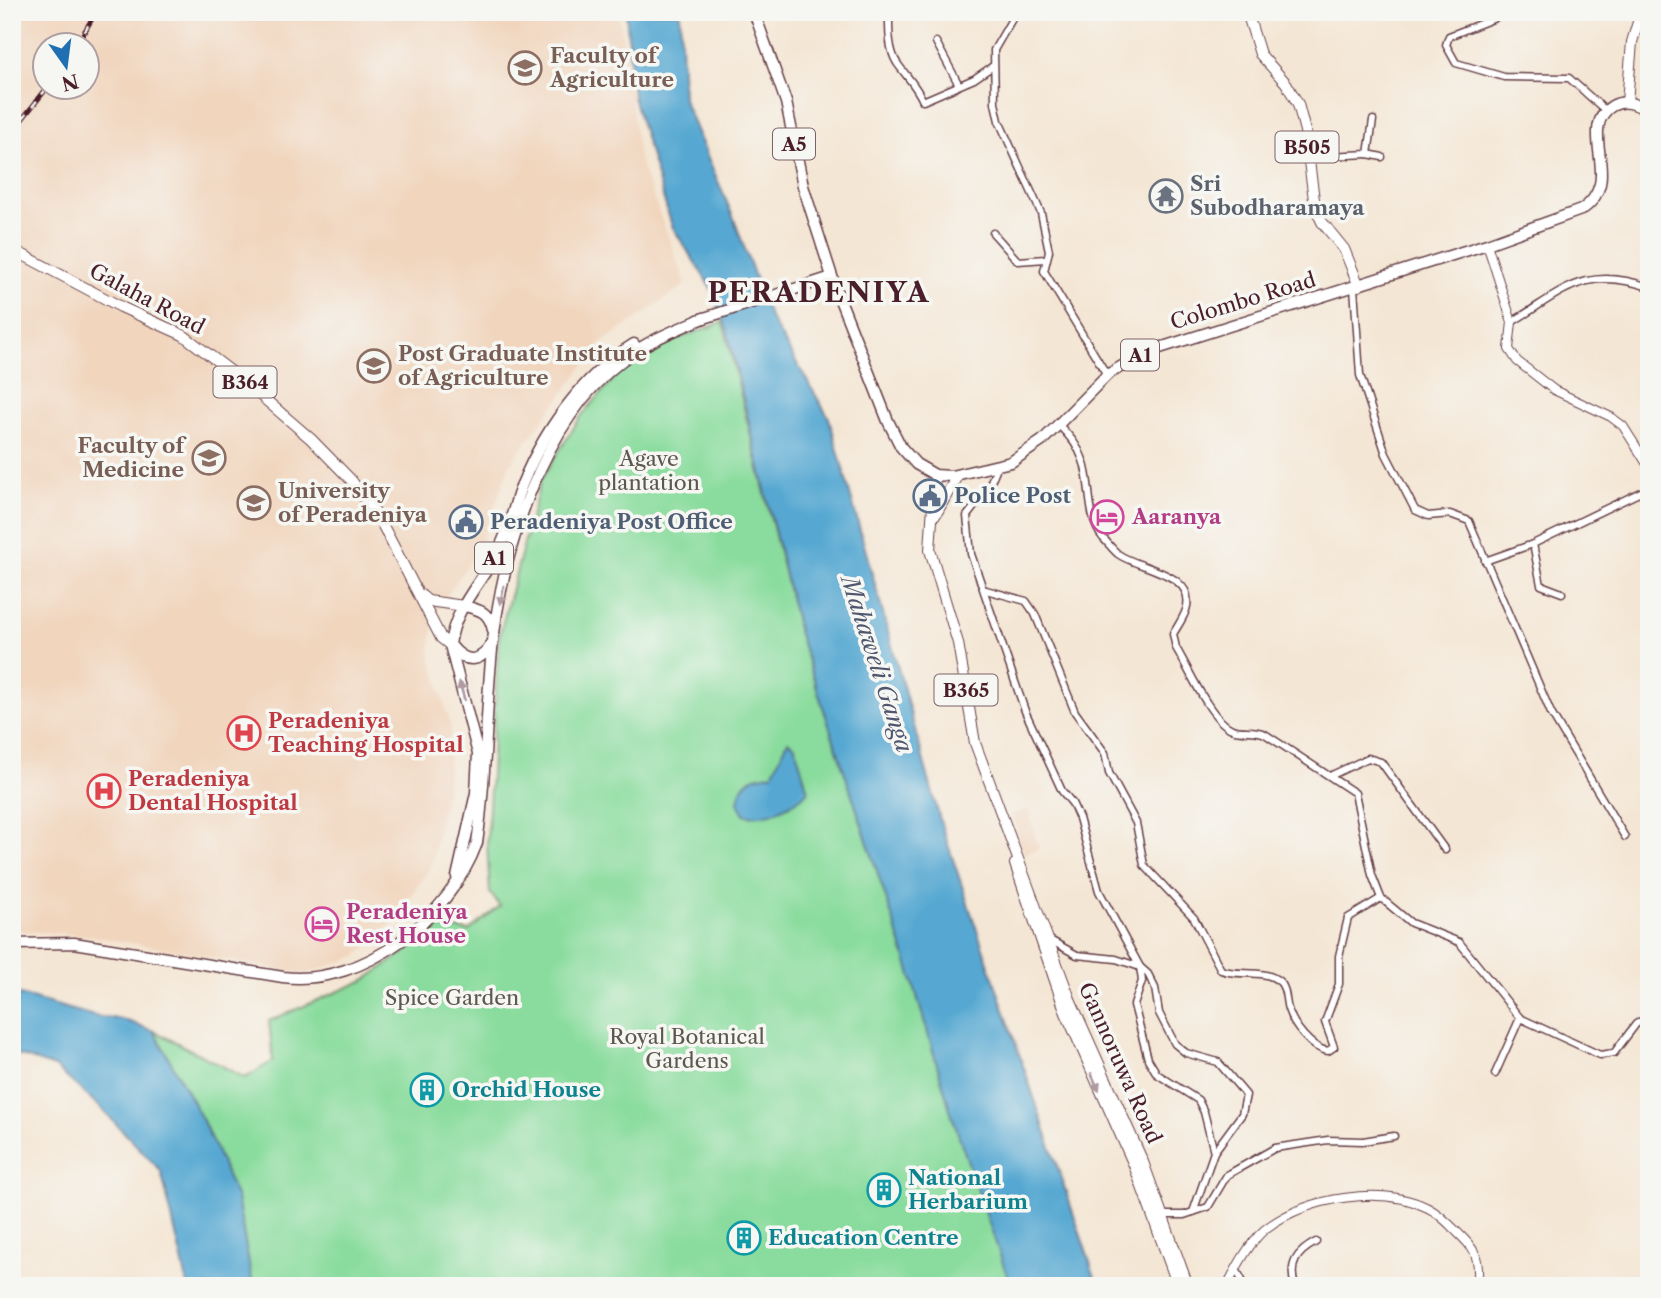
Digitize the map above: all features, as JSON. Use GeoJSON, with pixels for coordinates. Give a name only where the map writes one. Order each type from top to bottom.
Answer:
{"type":"FeatureCollection","features":[{"type":"Feature","properties":{"kind":"highway","name":"A5"},"geometry":{"type":"LineString","coordinates":[[754,12],[786,102],[803,186],[832,277]]}},
{"type":"Feature","properties":{"kind":"highway"},"geometry":{"type":"LineString","coordinates":[[1605,111],[1617,104],[1628,102],[1646,109]]}},
{"type":"Feature","properties":{"kind":"highway","name":"Colombo Road"},"geometry":{"type":"LineString","coordinates":[[935,475],[957,476],[997,467],[1028,453],[1107,375],[1159,347],[1356,287],[1567,217],[1591,203],[1601,181],[1598,131],[1605,111]]}},
{"type":"Feature","properties":{"kind":"highway","name":"A1"},"geometry":{"type":"LineString","coordinates":[[457,877],[476,793],[478,754],[450,645],[452,627],[501,545],[518,496],[544,442],[584,386],[615,356],[657,331],[832,277]]}},
{"type":"Feature","properties":{"kind":"highway"},"geometry":{"type":"LineString","coordinates":[[832,277],[894,433],[911,460],[935,475]]}},
{"type":"Feature","properties":{"kind":"highway","name":"A1"},"geometry":{"type":"LineString","coordinates":[[12,944],[74,943],[299,979],[335,975],[365,963],[399,942],[439,905],[457,877],[468,867],[479,833],[493,639],[528,494],[541,464],[591,391],[618,363],[660,337],[704,318]]}},
{"type":"Feature","properties":{"kind":"highway"},"geometry":{"type":"LineString","coordinates":[[450,645],[461,658],[478,659],[493,639],[491,618],[483,611],[464,606]]}},
{"type":"Feature","properties":{"kind":"main road","name":"B505"},"geometry":{"type":"LineString","coordinates":[[1247,12],[1260,54],[1286,83],[1298,104],[1318,214],[1344,249],[1356,287]]}},
{"type":"Feature","properties":{"kind":"main road"},"geometry":{"type":"LineString","coordinates":[[1628,102],[1632,42],[1641,12]]}},
{"type":"Feature","properties":{"kind":"main road","name":"Galaha Road"},"geometry":{"type":"LineString","coordinates":[[12,249],[121,307],[183,335],[245,382],[311,439],[351,480],[379,518],[413,587],[442,638],[450,645]]}},
{"type":"Feature","properties":{"kind":"main road","name":"Gannoruwa Road"},"geometry":{"type":"LineString","coordinates":[[935,475],[930,550],[958,643],[975,743],[1015,856],[1124,1133],[1178,1286]]}},
{"type":"Feature","properties":{"kind":"main road","name":"Gannoruwa Road"},"geometry":{"type":"LineString","coordinates":[[932,520],[957,476]]}},
{"type":"Feature","properties":{"kind":"main road"},"geometry":{"type":"LineString","coordinates":[[413,587],[428,601],[464,606]]}},
{"type":"Feature","properties":{"kind":"main road","name":"Gannoruwa Road"},"geometry":{"type":"LineString","coordinates":[[1015,856],[1019,880],[1066,1013],[1162,1215],[1188,1286]]}},
{"type":"Feature","properties":{"kind":"street"},"geometry":{"type":"LineString","coordinates":[[889,12],[889,37],[895,61],[914,81],[923,100],[960,85],[993,66]]}},
{"type":"Feature","properties":{"kind":"street"},"geometry":{"type":"LineString","coordinates":[[1016,12],[994,50],[993,66],[999,121],[1041,213],[1048,239],[1044,271],[1107,375]]}},
{"type":"Feature","properties":{"kind":"street"},"geometry":{"type":"LineString","coordinates":[[1495,18],[1449,36],[1446,45],[1456,63],[1504,77],[1569,78],[1605,111]]}},
{"type":"Feature","properties":{"kind":"street"},"geometry":{"type":"LineString","coordinates":[[936,42],[960,85]]}},
{"type":"Feature","properties":{"kind":"street"},"geometry":{"type":"LineString","coordinates":[[1646,109],[1649,87]]}},
{"type":"Feature","properties":{"kind":"street"},"geometry":{"type":"LineString","coordinates":[[1368,154],[1373,120]]}},
{"type":"Feature","properties":{"kind":"street"},"geometry":{"type":"LineString","coordinates":[[1308,157],[1368,154],[1382,157]]}},
{"type":"Feature","properties":{"kind":"street"},"geometry":{"type":"LineString","coordinates":[[993,233],[1018,261],[1046,259]]}},
{"type":"Feature","properties":{"kind":"street"},"geometry":{"type":"LineString","coordinates":[[1487,244],[1512,322],[1509,348],[1517,361],[1554,390],[1611,417],[1623,426],[1649,467]]}},
{"type":"Feature","properties":{"kind":"street"},"geometry":{"type":"LineString","coordinates":[[1512,322],[1570,284],[1602,278],[1649,287]]}},
{"type":"Feature","properties":{"kind":"street"},"geometry":{"type":"LineString","coordinates":[[1356,287],[1360,375],[1386,454],[1415,510],[1428,516],[1450,514],[1469,521],[1551,713],[1625,837]]}},
{"type":"Feature","properties":{"kind":"street"},"geometry":{"type":"LineString","coordinates":[[1059,425],[1073,440],[1084,461],[1092,508],[1101,535],[1118,554],[1142,566],[1170,575],[1184,591],[1186,610],[1173,634],[1176,648],[1218,719],[1234,730],[1255,730],[1265,734],[1332,775],[1359,800],[1372,875],[1381,898],[1411,923],[1459,942],[1520,1018],[1608,1055],[1614,1053],[1636,1024],[1649,1016]]}},
{"type":"Feature","properties":{"kind":"street"},"geometry":{"type":"LineString","coordinates":[[997,467],[988,489],[967,516],[966,523],[971,554],[986,590],[1025,711],[1062,791],[1079,818],[1098,891],[1140,967],[1148,974],[1159,1013],[1175,1044],[1186,1053],[1218,1062],[1246,1095],[1242,1114],[1214,1152],[1192,1212]]}},
{"type":"Feature","properties":{"kind":"street"},"geometry":{"type":"LineString","coordinates":[[1485,561],[1533,544],[1649,488]]}},
{"type":"Feature","properties":{"kind":"street"},"geometry":{"type":"LineString","coordinates":[[1533,544],[1541,585],[1562,593]]}},
{"type":"Feature","properties":{"kind":"street"},"geometry":{"type":"LineString","coordinates":[[986,590],[1026,601],[1035,614],[1075,712],[1105,753],[1109,774],[1136,823],[1144,865],[1152,877],[1194,918],[1221,970],[1232,974],[1260,974],[1279,981],[1285,989],[1293,1023],[1320,1051],[1328,1051],[1334,1047],[1325,1022],[1340,977],[1339,956],[1348,918],[1381,898]]}},
{"type":"Feature","properties":{"kind":"street"},"geometry":{"type":"LineString","coordinates":[[1332,775],[1368,758],[1381,762],[1445,850]]}},
{"type":"Feature","properties":{"kind":"street"},"geometry":{"type":"LineString","coordinates":[[1048,939],[1077,955],[1116,959],[1140,967]]}},
{"type":"Feature","properties":{"kind":"street"},"geometry":{"type":"LineString","coordinates":[[1140,967],[1142,981],[1134,1005],[1148,1059],[1157,1074],[1198,1100],[1204,1112],[1214,1152]]}},
{"type":"Feature","properties":{"kind":"street"},"geometry":{"type":"LineString","coordinates":[[1495,1074],[1520,1018]]}},
{"type":"Feature","properties":{"kind":"street"},"geometry":{"type":"LineString","coordinates":[[1162,1215],[1192,1212],[1208,1207],[1227,1175],[1275,1149],[1328,1140],[1363,1141],[1394,1136]]}},
{"type":"Feature","properties":{"kind":"street"},"geometry":{"type":"LineString","coordinates":[[1220,1286],[1228,1284],[1266,1228],[1293,1213],[1326,1202],[1376,1196],[1415,1204],[1443,1218],[1474,1248],[1479,1258],[1480,1285]]}},
{"type":"Feature","properties":{"kind":"street"},"geometry":{"type":"LineString","coordinates":[[1295,1286],[1291,1272],[1298,1251],[1316,1241]]}},
{"type":"Feature","properties":{"kind":"street"},"geometry":{"type":"LineString","coordinates":[[1236,1269],[1245,1286]]}},
{"type":"Feature","properties":{"kind":"shaded area","name":"University of Peradeniya"},"geometry":{"type":"Polygon","coordinates":[[[12,12],[619,12],[639,159],[686,284],[599,345],[510,464],[482,542],[435,615],[430,652],[451,728],[447,785],[431,867],[392,923],[357,956],[306,974],[92,936],[12,930],[12,12]]]}},
{"type":"Feature","properties":{"kind":"shaded area"},"geometry":{"type":"Polygon","coordinates":[[[1028,810],[1039,849],[1024,854],[1011,814],[1028,810]]]}},
{"type":"Feature","properties":{"kind":"green space","name":"Royal Botanical Gardens"},"geometry":{"type":"Polygon","coordinates":[[[723,322],[799,634],[908,965],[952,1116],[1012,1286],[253,1286],[237,1198],[203,1121],[154,1031],[245,1078],[273,1061],[269,1021],[365,980],[441,927],[469,931],[500,906],[490,893],[487,843],[499,637],[541,480],[581,416],[620,372],[664,344],[723,322]]]}},
{"type":"Feature","properties":{"kind":"water","name":"Mahaweli Ganga"},"geometry":{"type":"Polygon","coordinates":[[[626,12],[680,12],[683,99],[734,219],[769,316],[829,418],[942,827],[1098,1286],[1012,1286],[1009,1281],[952,1116],[908,965],[799,634],[727,330],[711,288],[672,226],[633,97],[626,12]]]}},
{"type":"Feature","properties":{"kind":"water"},"geometry":{"type":"Polygon","coordinates":[[[788,741],[795,746],[808,791],[795,802],[778,810],[760,815],[744,814],[738,803],[744,784],[753,778],[772,774],[788,741]]]}},
{"type":"Feature","properties":{"kind":"water"},"geometry":{"type":"Polygon","coordinates":[[[20,995],[98,1017],[122,1019],[154,1031],[203,1121],[237,1198],[253,1286],[188,1286],[161,1171],[100,1107],[55,1067],[12,1053],[12,996],[20,995]]]}},
{"type":"Feature","properties":{"kind":"railway"},"geometry":{"type":"LineString","coordinates":[[84,32],[96,12]]}},
{"type":"Feature","properties":{"kind":"railway"},"geometry":{"type":"LineString","coordinates":[[12,132],[36,102]]}},
{"type":"Feature","properties":{"kind":"place","name":"Faculty of Agriculture"},"geometry":{"type":"Point","coordinates":[525,68]}},
{"type":"Feature","properties":{"kind":"place","name":"Sri Subodharamaya"},"geometry":{"type":"Point","coordinates":[1166,196]}},
{"type":"Feature","properties":{"kind":"place","name":"Post Graduate Institute of Agriculture"},"geometry":{"type":"Point","coordinates":[374,366]}},
{"type":"Feature","properties":{"kind":"place","name":"Faculty of Medicine"},"geometry":{"type":"Point","coordinates":[209,458]}},
{"type":"Feature","properties":{"kind":"place","name":"Police Post"},"geometry":{"type":"Point","coordinates":[930,496]}},
{"type":"Feature","properties":{"kind":"place","name":"University of Peradeniya"},"geometry":{"type":"Point","coordinates":[254,503]}},
{"type":"Feature","properties":{"kind":"place","name":"Aaranya"},"geometry":{"type":"Point","coordinates":[1107,517]}},
{"type":"Feature","properties":{"kind":"place","name":"Peradeniya Post Office"},"geometry":{"type":"Point","coordinates":[466,522]}},
{"type":"Feature","properties":{"kind":"place","name":"Peradeniya Teaching Hospital"},"geometry":{"type":"Point","coordinates":[244,733]}},
{"type":"Feature","properties":{"kind":"place","name":"Peradeniya Dental Hospital"},"geometry":{"type":"Point","coordinates":[104,791]}},
{"type":"Feature","properties":{"kind":"place","name":"Peradeniya Rest House"},"geometry":{"type":"Point","coordinates":[322,924]}},
{"type":"Feature","properties":{"kind":"place","name":"Orchid House"},"geometry":{"type":"Point","coordinates":[427,1090]}},
{"type":"Feature","properties":{"kind":"place","name":"National Herbarium"},"geometry":{"type":"Point","coordinates":[884,1190]}},
{"type":"Feature","properties":{"kind":"place","name":"Education Centre"},"geometry":{"type":"Point","coordinates":[744,1238]}},
{"type":"Feature","properties":{"kind":"district","name":"PERADENIYA"},"geometry":{"type":"Point","coordinates":[819,292]}},
{"type":"Feature","properties":{"kind":"park label","name":"Agave plantation"},"geometry":{"type":"Point","coordinates":[649,471]}},
{"type":"Feature","properties":{"kind":"park label","name":"Spice Garden"},"geometry":{"type":"Point","coordinates":[452,998]}}]}
